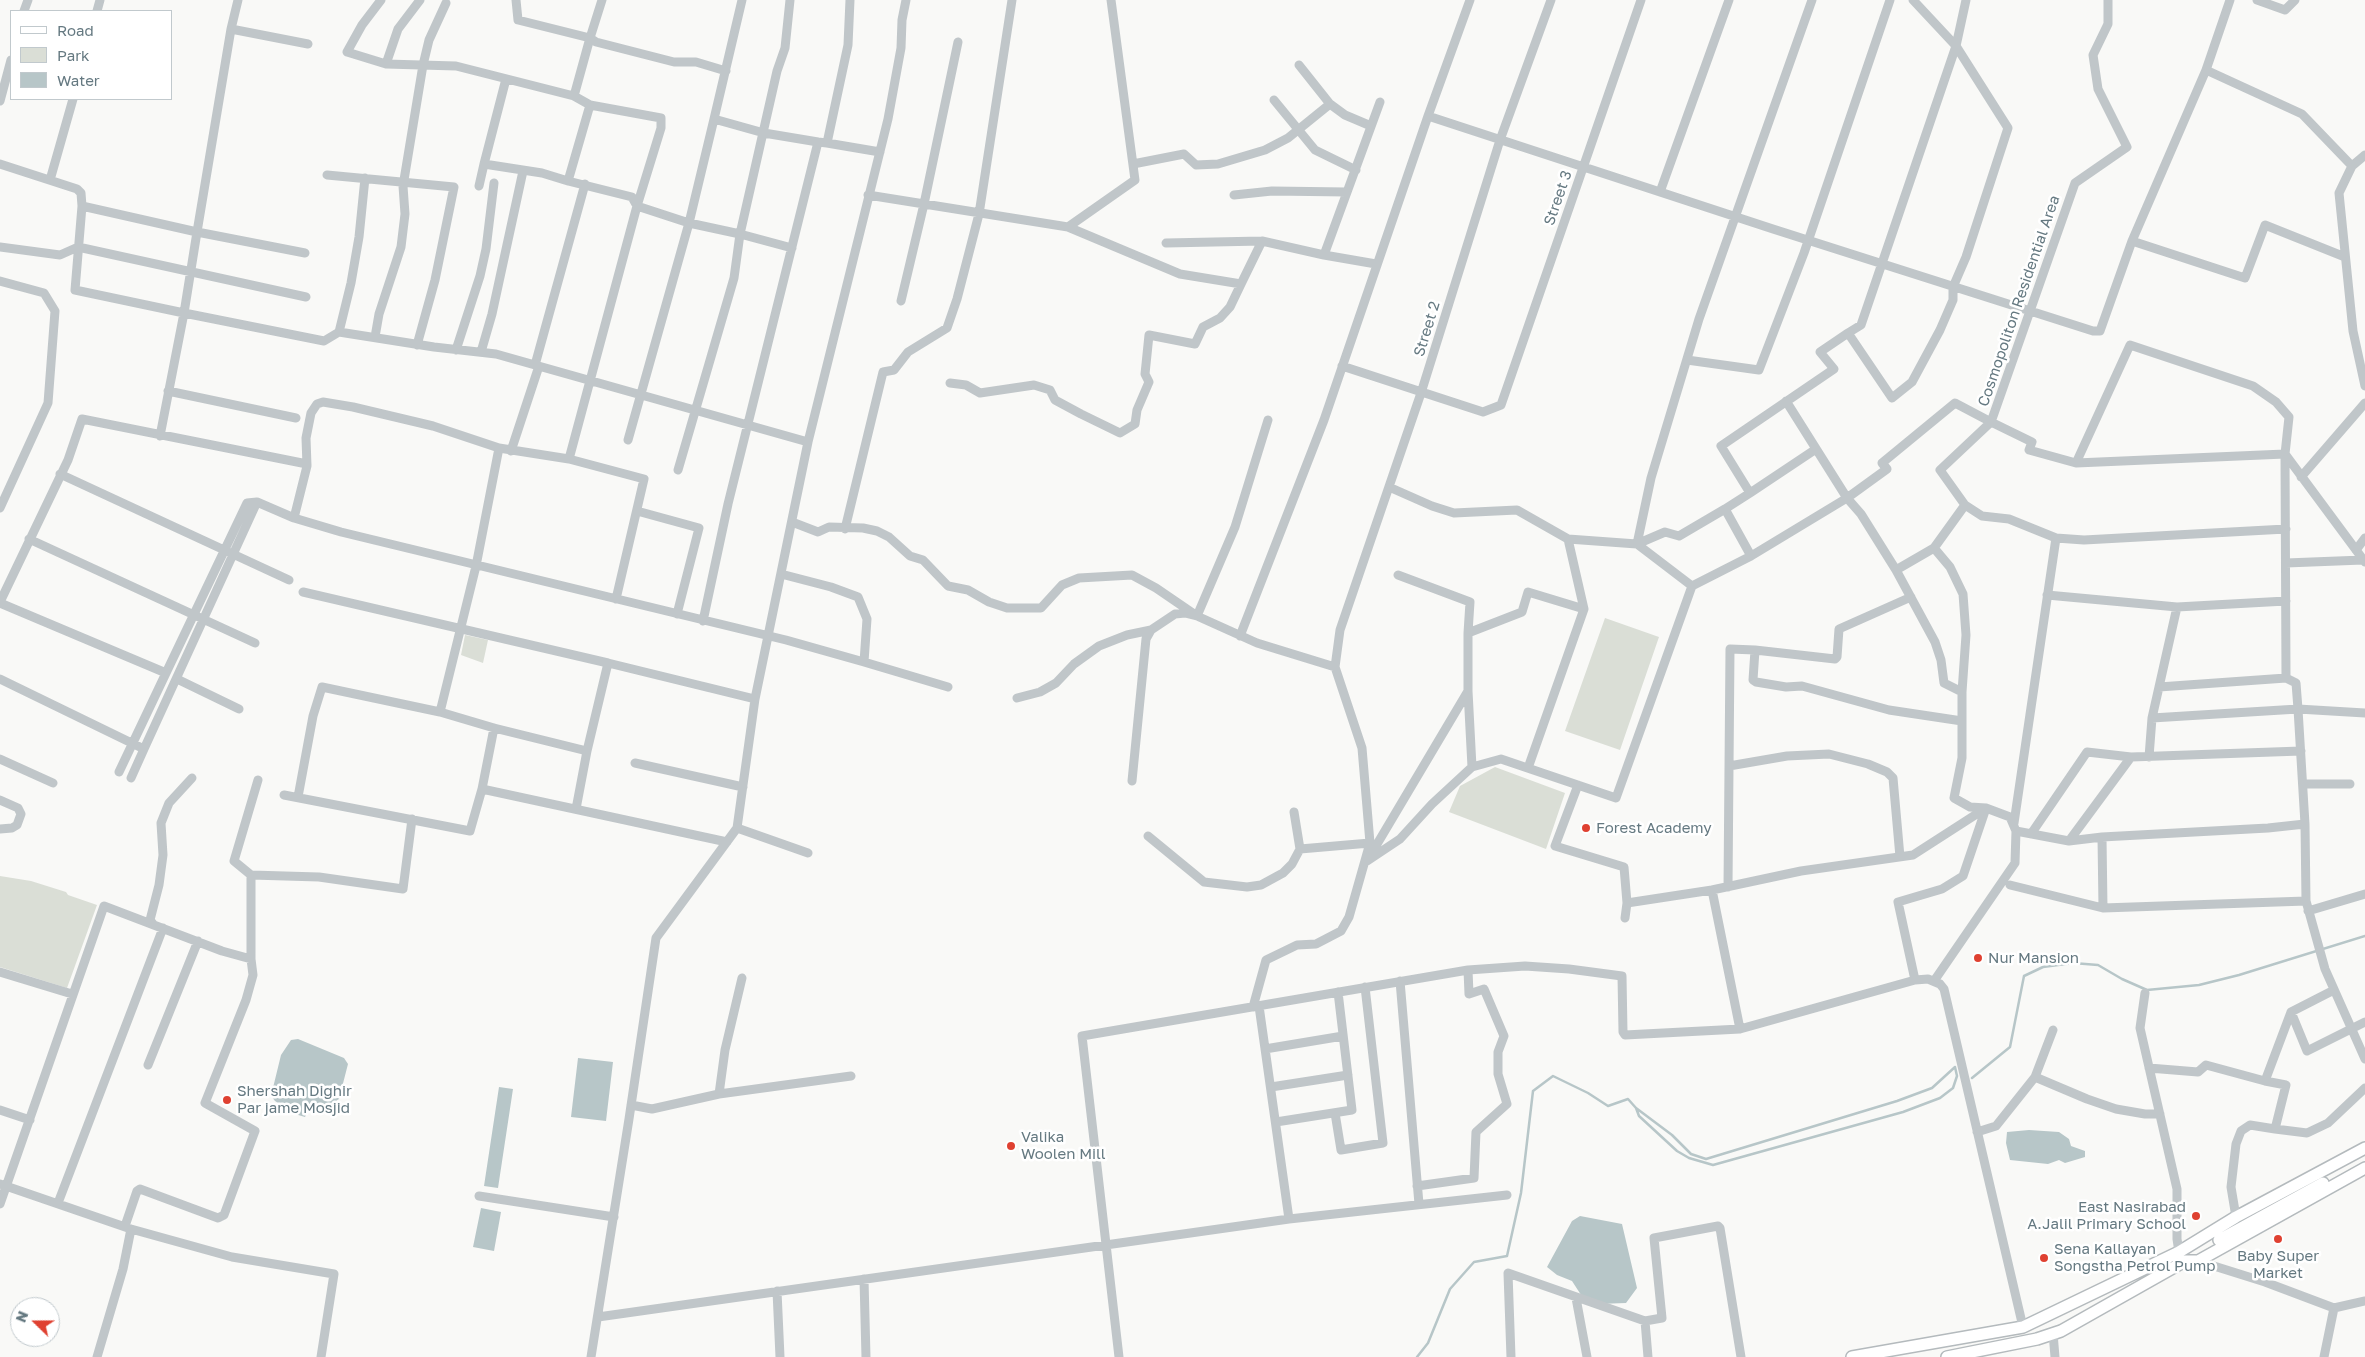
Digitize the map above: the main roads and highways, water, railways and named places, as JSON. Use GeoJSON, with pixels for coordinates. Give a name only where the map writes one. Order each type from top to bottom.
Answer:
{"type":"FeatureCollection","features":[{"type":"Feature","properties":{"kind":"main road"},"geometry":{"type":"LineString","coordinates":[[1852,1357],[2023,1327],[2182,1256],[2193,1244],[2236,1217],[2365,1148]]}},
{"type":"Feature","properties":{"kind":"main road"},"geometry":{"type":"LineString","coordinates":[[1948,1357],[1967,1356],[2054,1334],[2182,1256],[2365,1154]]}},
{"type":"Feature","properties":{"kind":"main road"},"geometry":{"type":"LineString","coordinates":[[2193,1244],[2205,1241],[2365,1160]]}},
{"type":"Feature","properties":{"kind":"main road"},"geometry":{"type":"LineString","coordinates":[[2182,1256],[2198,1261],[2365,1168]]}},
{"type":"Feature","properties":{"kind":"water"},"geometry":{"type":"Polygon","coordinates":[[[298,1039],[344,1058],[348,1064],[339,1099],[328,1106],[327,1110],[308,1104],[309,1109],[305,1117],[295,1114],[275,1101],[271,1096],[281,1055],[291,1040],[298,1039]]]}},
{"type":"Feature","properties":{"kind":"water"},"geometry":{"type":"Polygon","coordinates":[[[578,1058],[613,1062],[606,1121],[571,1117],[578,1058]]]}},
{"type":"Feature","properties":{"kind":"water"},"geometry":{"type":"Polygon","coordinates":[[[499,1087],[513,1089],[498,1188],[484,1186],[499,1087]]]}},
{"type":"Feature","properties":{"kind":"water"},"geometry":{"type":"Polygon","coordinates":[[[2029,1130],[2059,1132],[2069,1139],[2071,1146],[2085,1151],[2085,1157],[2065,1163],[2059,1160],[2048,1164],[2010,1160],[2006,1143],[2007,1132],[2029,1130]]]}},
{"type":"Feature","properties":{"kind":"water"},"geometry":{"type":"Polygon","coordinates":[[[481,1208],[501,1212],[494,1251],[473,1247],[481,1208]]]}},
{"type":"Feature","properties":{"kind":"water"},"geometry":{"type":"Polygon","coordinates":[[[1580,1216],[1622,1224],[1637,1288],[1626,1303],[1598,1304],[1583,1298],[1572,1281],[1557,1275],[1547,1267],[1572,1221],[1580,1216]]]}},
{"type":"Feature","properties":{"kind":"waterway"},"geometry":{"type":"LineString","coordinates":[[1972,1078],[2010,1047],[2024,976],[2043,967],[2073,963],[2098,965],[2122,979],[2147,990],[2199,985],[2239,975],[2365,936]]}},
{"type":"Feature","properties":{"kind":"waterway"},"geometry":{"type":"LineString","coordinates":[[1955,1067],[1957,1076],[1953,1088],[1940,1098],[1903,1112],[1713,1165],[1689,1158],[1677,1151],[1639,1116],[1636,1108],[1672,1135],[1691,1154],[1706,1159],[1897,1101],[1932,1088],[1955,1067]]}},
{"type":"Feature","properties":{"kind":"waterway"},"geometry":{"type":"LineString","coordinates":[[1417,1357],[1428,1343],[1450,1289],[1474,1262],[1507,1256],[1521,1193],[1533,1091],[1553,1076],[1588,1093],[1608,1106],[1628,1099],[1636,1108]]}},
{"type":"Feature","properties":{"kind":"place","name":"Forest Academy"},"geometry":{"type":"Point","coordinates":[1586,828]}},
{"type":"Feature","properties":{"kind":"place","name":"Nur Mansion"},"geometry":{"type":"Point","coordinates":[1978,958]}},
{"type":"Feature","properties":{"kind":"place","name":"Shershah Dighir Par jame Mosjid"},"geometry":{"type":"Point","coordinates":[227,1100]}},
{"type":"Feature","properties":{"kind":"place","name":"Valika Woolen Mill"},"geometry":{"type":"Point","coordinates":[1011,1146]}},
{"type":"Feature","properties":{"kind":"place","name":"East Nasirabad A.Jalil Primary School"},"geometry":{"type":"Point","coordinates":[2196,1216]}},
{"type":"Feature","properties":{"kind":"place","name":"Baby Super Market"},"geometry":{"type":"Point","coordinates":[2278,1239]}},
{"type":"Feature","properties":{"kind":"place","name":"Sena Kallayan Songstha Petrol Pump"},"geometry":{"type":"Point","coordinates":[2044,1258]}}]}
